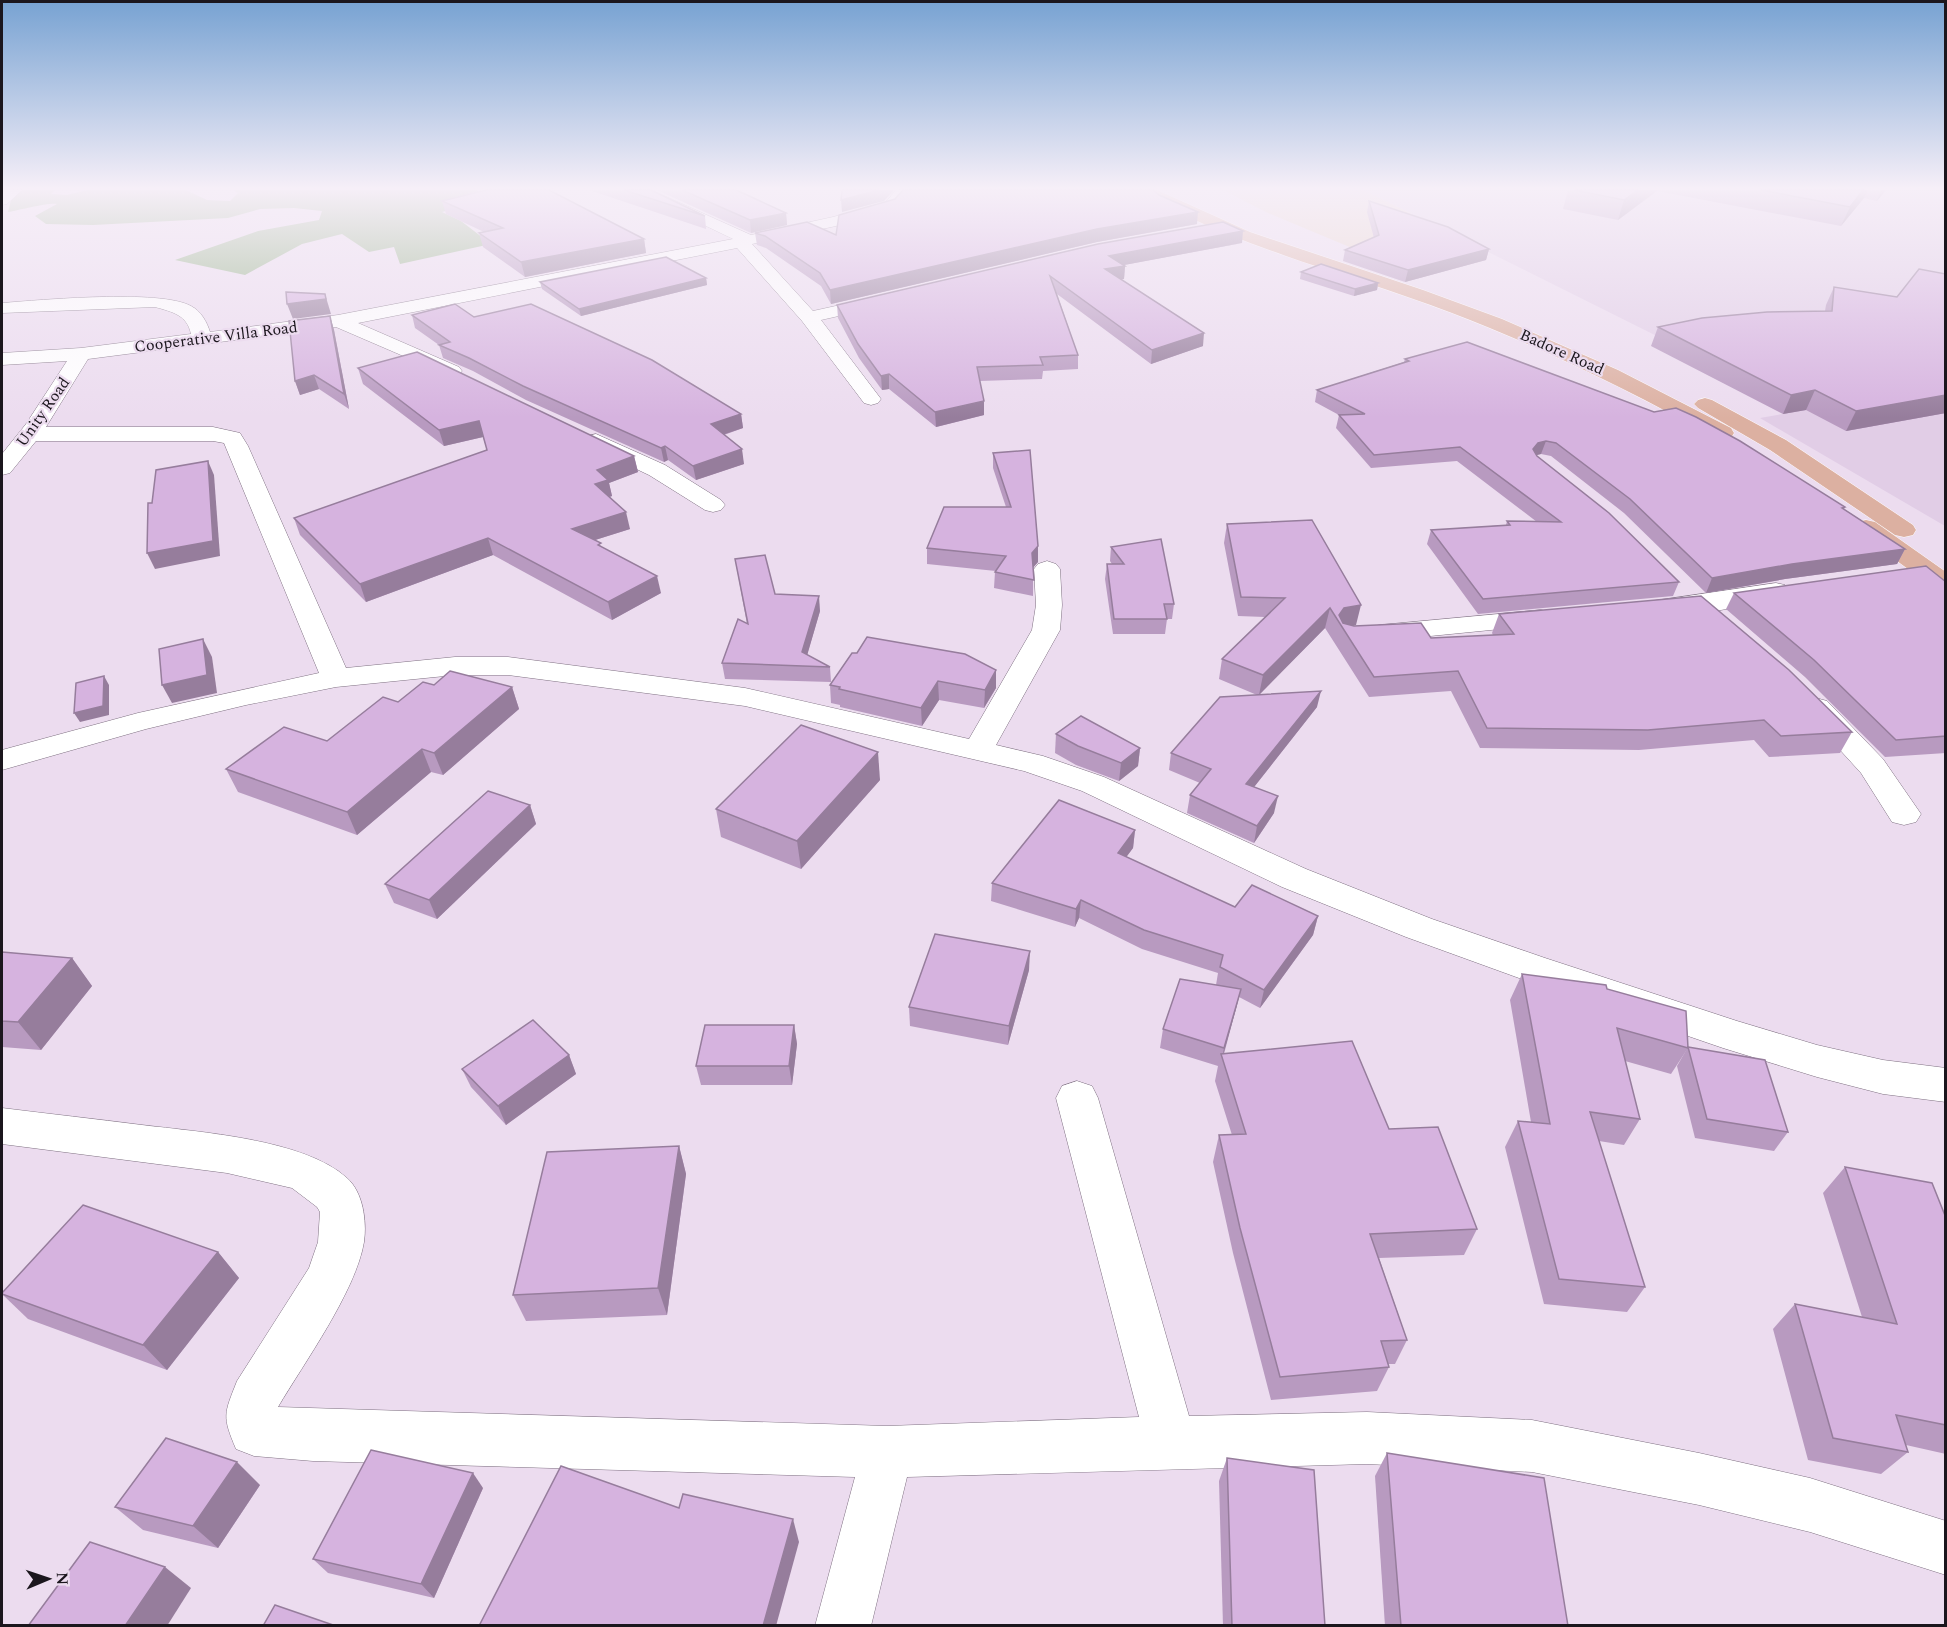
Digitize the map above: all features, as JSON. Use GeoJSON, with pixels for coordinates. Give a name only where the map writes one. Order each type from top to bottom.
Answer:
{"type":"FeatureCollection","features":[{"type":"Feature","properties":{"kind":"main road","name":"Badore Road"},"geometry":{"type":"LineString","coordinates":[[1327,266],[1487,320],[1609,373],[1699,419],[1789,473],[1936,577]]}},
{"type":"Feature","properties":{"kind":"main road","name":"Badore Road"},"geometry":{"type":"LineString","coordinates":[[1365,266],[1474,303],[1626,365],[1778,445],[1917,539]]}},
{"type":"Feature","properties":{"kind":"street","name":"Cooperative Villa Road"},"geometry":{"type":"LineString","coordinates":[[2,368],[49,358],[338,321],[624,266]]}},
{"type":"Feature","properties":{"kind":"street"},"geometry":{"type":"LineString","coordinates":[[766,266],[809,317],[872,399]]}},
{"type":"Feature","properties":{"kind":"street"},"geometry":{"type":"LineString","coordinates":[[809,317],[895,298]]}},
{"type":"Feature","properties":{"kind":"street"},"geometry":{"type":"LineString","coordinates":[[2,309],[156,302],[184,310],[198,323],[202,339]]}},
{"type":"Feature","properties":{"kind":"street"},"geometry":{"type":"LineString","coordinates":[[338,321],[465,377]]}},
{"type":"Feature","properties":{"kind":"street","name":"Unity Road"},"geometry":{"type":"LineString","coordinates":[[2,468],[29,434],[81,354]]}},
{"type":"Feature","properties":{"kind":"street","name":"Cooperative Villa Road"},"geometry":{"type":"LineString","coordinates":[[2,359],[49,358]]}},
{"type":"Feature","properties":{"kind":"street"},"geometry":{"type":"LineString","coordinates":[[573,430],[657,470],[713,505]]}},
{"type":"Feature","properties":{"kind":"street"},"geometry":{"type":"LineString","coordinates":[[29,434],[213,434],[232,438],[336,678]]}},
{"type":"Feature","properties":{"kind":"street"},"geometry":{"type":"LineString","coordinates":[[978,749],[1046,630],[1049,605],[1047,569]]}},
{"type":"Feature","properties":{"kind":"street"},"geometry":{"type":"LineString","coordinates":[[1891,575],[1936,577]]}},
{"type":"Feature","properties":{"kind":"street"},"geometry":{"type":"LineString","coordinates":[[1676,580],[1726,627]]}},
{"type":"Feature","properties":{"kind":"street"},"geometry":{"type":"LineString","coordinates":[[1641,609],[1699,604],[1797,588]]}},
{"type":"Feature","properties":{"kind":"street"},"geometry":{"type":"LineString","coordinates":[[1350,636],[1571,615]]}},
{"type":"Feature","properties":{"kind":"street"},"geometry":{"type":"LineString","coordinates":[[2,760],[138,722],[336,678],[455,666],[508,666],[745,696],[1032,763],[1093,784],[1294,878],[1419,928],[1532,968],[1737,1037],[1817,1061],[1883,1077],[1946,1085]]}},
{"type":"Feature","properties":{"kind":"street"},"geometry":{"type":"LineString","coordinates":[[1796,688],[1872,766],[1904,814]]}},
{"type":"Feature","properties":{"kind":"street"},"geometry":{"type":"LineString","coordinates":[[1077,1098],[1171,1442]]}},
{"type":"Feature","properties":{"kind":"street"},"geometry":{"type":"LineString","coordinates":[[2,1126],[227,1154],[304,1172],[333,1192],[342,1211],[341,1242],[327,1280],[255,1399],[250,1421],[254,1431],[313,1435],[887,1452],[1367,1438],[1532,1446],[1699,1479],[1810,1505],[1946,1548]]}},
{"type":"Feature","properties":{"kind":"street"},"geometry":{"type":"LineString","coordinates":[[843,1626],[887,1452]]}},
{"type":"Feature","properties":{"kind":"shaded area"},"geometry":{"type":"Polygon","coordinates":[[[1516,266],[1945,266],[1945,526],[1760,418],[1805,410],[1516,266]]]}},
{"type":"Feature","properties":{"kind":"green space"},"geometry":{"type":"Polygon","coordinates":[[[203,266],[262,266],[245,275],[203,266]]]}},
{"type":"Feature","properties":{"kind":"building"},"geometry":{"type":"Polygon","coordinates":[[[621,266],[683,266],[706,278],[579,309],[540,282],[621,266]]]}},
{"type":"Feature","properties":{"kind":"building"},"geometry":{"type":"Polygon","coordinates":[[[809,266],[935,266],[830,290],[820,273],[809,266]]]}},
{"type":"Feature","properties":{"kind":"building"},"geometry":{"type":"Polygon","coordinates":[[[1004,266],[1125,266],[1105,269],[1204,333],[1152,350],[1050,276],[1078,355],[1040,357],[1043,365],[977,367],[984,401],[935,412],[889,374],[881,376],[858,344],[837,305],[1004,266]]]}},
{"type":"Feature","properties":{"kind":"building"},"geometry":{"type":"Polygon","coordinates":[[[1316,266],[1327,266],[1378,283],[1355,289],[1301,272],[1316,266]]]}},
{"type":"Feature","properties":{"kind":"building"},"geometry":{"type":"Polygon","coordinates":[[[1395,266],[1424,266],[1408,270],[1395,266]]]}},
{"type":"Feature","properties":{"kind":"building"},"geometry":{"type":"Polygon","coordinates":[[[1919,269],[1946,274],[1946,395],[1856,411],[1815,390],[1791,395],[1658,327],[1702,318],[1767,312],[1832,311],[1834,287],[1897,297],[1919,269]]]}},
{"type":"Feature","properties":{"kind":"building"},"geometry":{"type":"Polygon","coordinates":[[[286,292],[325,294],[326,299],[287,304],[286,292]]]}},
{"type":"Feature","properties":{"kind":"building"},"geometry":{"type":"Polygon","coordinates":[[[455,304],[474,317],[531,304],[652,360],[741,414],[711,424],[742,449],[693,466],[665,446],[661,448],[523,386],[439,345],[450,342],[412,315],[455,304]]]}},
{"type":"Feature","properties":{"kind":"building"},"geometry":{"type":"Polygon","coordinates":[[[330,316],[344,394],[314,375],[295,381],[289,321],[330,316]]]}},
{"type":"Feature","properties":{"kind":"building"},"geometry":{"type":"Polygon","coordinates":[[[1467,342],[1654,412],[1676,408],[1696,417],[1740,441],[1845,507],[1842,508],[1905,549],[1792,564],[1712,578],[1630,499],[1556,443],[1546,441],[1538,443],[1533,449],[1537,456],[1609,513],[1679,582],[1483,599],[1431,530],[1510,525],[1507,521],[1561,522],[1460,447],[1374,455],[1339,415],[1365,414],[1317,390],[1409,361],[1405,359],[1467,342]]]}},
{"type":"Feature","properties":{"kind":"building"},"geometry":{"type":"Polygon","coordinates":[[[417,352],[634,456],[597,470],[608,480],[595,484],[626,512],[572,529],[657,576],[608,602],[488,538],[360,584],[294,518],[487,450],[479,421],[439,430],[358,368],[417,352]]]}},
{"type":"Feature","properties":{"kind":"building"},"geometry":{"type":"Polygon","coordinates":[[[1030,450],[1038,546],[1032,553],[1034,580],[995,572],[1006,556],[927,548],[944,507],[1011,507],[993,453],[1030,450]]]}},
{"type":"Feature","properties":{"kind":"building"},"geometry":{"type":"Polygon","coordinates":[[[208,461],[213,541],[147,553],[148,503],[152,503],[156,470],[208,461]]]}},
{"type":"Feature","properties":{"kind":"building"},"geometry":{"type":"Polygon","coordinates":[[[1312,520],[1361,605],[1344,608],[1339,615],[1343,623],[1354,626],[1421,623],[1431,638],[1514,634],[1499,614],[1701,596],[1789,670],[1852,732],[1781,736],[1764,720],[1648,730],[1487,728],[1458,671],[1374,677],[1330,608],[1263,675],[1222,659],[1285,598],[1241,597],[1227,524],[1312,520]]]}},
{"type":"Feature","properties":{"kind":"building"},"geometry":{"type":"Polygon","coordinates":[[[1161,539],[1174,604],[1164,604],[1167,619],[1114,619],[1107,564],[1124,564],[1111,547],[1161,539]]]}},
{"type":"Feature","properties":{"kind":"building"},"geometry":{"type":"Polygon","coordinates":[[[765,555],[775,594],[819,596],[802,652],[830,667],[722,663],[738,619],[748,624],[735,559],[765,555]]]}},
{"type":"Feature","properties":{"kind":"building"},"geometry":{"type":"Polygon","coordinates":[[[1926,566],[1946,582],[1946,736],[1896,740],[1814,660],[1734,593],[1926,566]]]}},
{"type":"Feature","properties":{"kind":"building"},"geometry":{"type":"Polygon","coordinates":[[[867,637],[965,654],[996,670],[985,690],[938,681],[921,708],[830,685],[852,653],[857,653],[867,637]]]}},
{"type":"Feature","properties":{"kind":"building"},"geometry":{"type":"Polygon","coordinates":[[[203,639],[207,675],[162,685],[159,649],[203,639]]]}},
{"type":"Feature","properties":{"kind":"building"},"geometry":{"type":"Polygon","coordinates":[[[450,671],[512,687],[434,753],[422,749],[347,812],[226,769],[284,727],[327,741],[383,697],[398,702],[423,682],[434,685],[450,671]]]}},
{"type":"Feature","properties":{"kind":"building"},"geometry":{"type":"Polygon","coordinates":[[[104,676],[103,706],[74,713],[76,683],[104,676]]]}},
{"type":"Feature","properties":{"kind":"building"},"geometry":{"type":"Polygon","coordinates":[[[1321,691],[1246,784],[1278,796],[1257,826],[1190,795],[1211,769],[1171,753],[1220,697],[1321,691]]]}},
{"type":"Feature","properties":{"kind":"building"},"geometry":{"type":"Polygon","coordinates":[[[1081,716],[1140,748],[1121,763],[1078,746],[1056,734],[1081,716]]]}},
{"type":"Feature","properties":{"kind":"building"},"geometry":{"type":"Polygon","coordinates":[[[801,725],[878,752],[797,841],[716,809],[801,725]]]}},
{"type":"Feature","properties":{"kind":"building"},"geometry":{"type":"Polygon","coordinates":[[[488,791],[530,805],[429,900],[385,884],[488,791]]]}},
{"type":"Feature","properties":{"kind":"building"},"geometry":{"type":"Polygon","coordinates":[[[1059,800],[1135,830],[1118,853],[1235,907],[1252,885],[1318,916],[1264,990],[1220,967],[1223,955],[1144,930],[1081,900],[1076,909],[992,883],[1059,800]]]}},
{"type":"Feature","properties":{"kind":"building"},"geometry":{"type":"Polygon","coordinates":[[[935,934],[1030,951],[1009,1026],[909,1007],[935,934]]]}},
{"type":"Feature","properties":{"kind":"building"},"geometry":{"type":"Polygon","coordinates":[[[2,952],[72,958],[18,1022],[2,1021],[2,952]]]}},
{"type":"Feature","properties":{"kind":"building"},"geometry":{"type":"Polygon","coordinates":[[[1522,974],[1606,985],[1607,989],[1686,1011],[1688,1048],[1617,1028],[1640,1119],[1590,1112],[1645,1287],[1559,1279],[1518,1121],[1550,1124],[1522,974]]]}},
{"type":"Feature","properties":{"kind":"building"},"geometry":{"type":"Polygon","coordinates":[[[1180,979],[1241,989],[1224,1048],[1163,1029],[1180,979]]]}},
{"type":"Feature","properties":{"kind":"building"},"geometry":{"type":"Polygon","coordinates":[[[533,1020],[569,1055],[498,1106],[462,1069],[533,1020]]]}},
{"type":"Feature","properties":{"kind":"building"},"geometry":{"type":"Polygon","coordinates":[[[705,1025],[794,1025],[789,1066],[696,1066],[705,1025]]]}},
{"type":"Feature","properties":{"kind":"building"},"geometry":{"type":"Polygon","coordinates":[[[1352,1041],[1389,1129],[1438,1127],[1477,1229],[1370,1234],[1407,1340],[1381,1341],[1389,1367],[1280,1377],[1240,1228],[1219,1135],[1246,1134],[1221,1054],[1352,1041]]]}},
{"type":"Feature","properties":{"kind":"building"},"geometry":{"type":"Polygon","coordinates":[[[1688,1047],[1765,1060],[1788,1132],[1707,1119],[1688,1047]]]}},
{"type":"Feature","properties":{"kind":"building"},"geometry":{"type":"Polygon","coordinates":[[[679,1146],[658,1288],[513,1295],[547,1152],[679,1146]]]}},
{"type":"Feature","properties":{"kind":"building"},"geometry":{"type":"Polygon","coordinates":[[[1845,1167],[1932,1183],[1946,1218],[1946,1425],[1896,1415],[1908,1452],[1833,1438],[1795,1304],[1897,1324],[1845,1167]]]}},
{"type":"Feature","properties":{"kind":"building"},"geometry":{"type":"Polygon","coordinates":[[[83,1205],[218,1252],[143,1345],[2,1294],[83,1205]]]}},
{"type":"Feature","properties":{"kind":"building"},"geometry":{"type":"Polygon","coordinates":[[[166,1438],[237,1462],[193,1526],[115,1507],[166,1438]]]}},
{"type":"Feature","properties":{"kind":"building"},"geometry":{"type":"Polygon","coordinates":[[[371,1450],[473,1473],[421,1584],[313,1559],[371,1450]]]}},
{"type":"Feature","properties":{"kind":"building"},"geometry":{"type":"Polygon","coordinates":[[[1387,1453],[1544,1478],[1568,1626],[1401,1626],[1387,1453]]]}},
{"type":"Feature","properties":{"kind":"building"},"geometry":{"type":"Polygon","coordinates":[[[1227,1458],[1314,1470],[1325,1626],[1232,1626],[1227,1458]]]}},
{"type":"Feature","properties":{"kind":"building"},"geometry":{"type":"Polygon","coordinates":[[[561,1466],[679,1508],[683,1494],[793,1519],[763,1626],[479,1626],[561,1466]]]}},
{"type":"Feature","properties":{"kind":"building"},"geometry":{"type":"Polygon","coordinates":[[[90,1542],[165,1567],[125,1626],[28,1626],[90,1542]]]}},
{"type":"Feature","properties":{"kind":"building"},"geometry":{"type":"Polygon","coordinates":[[[275,1605],[336,1626],[263,1626],[275,1605]]]}}]}
